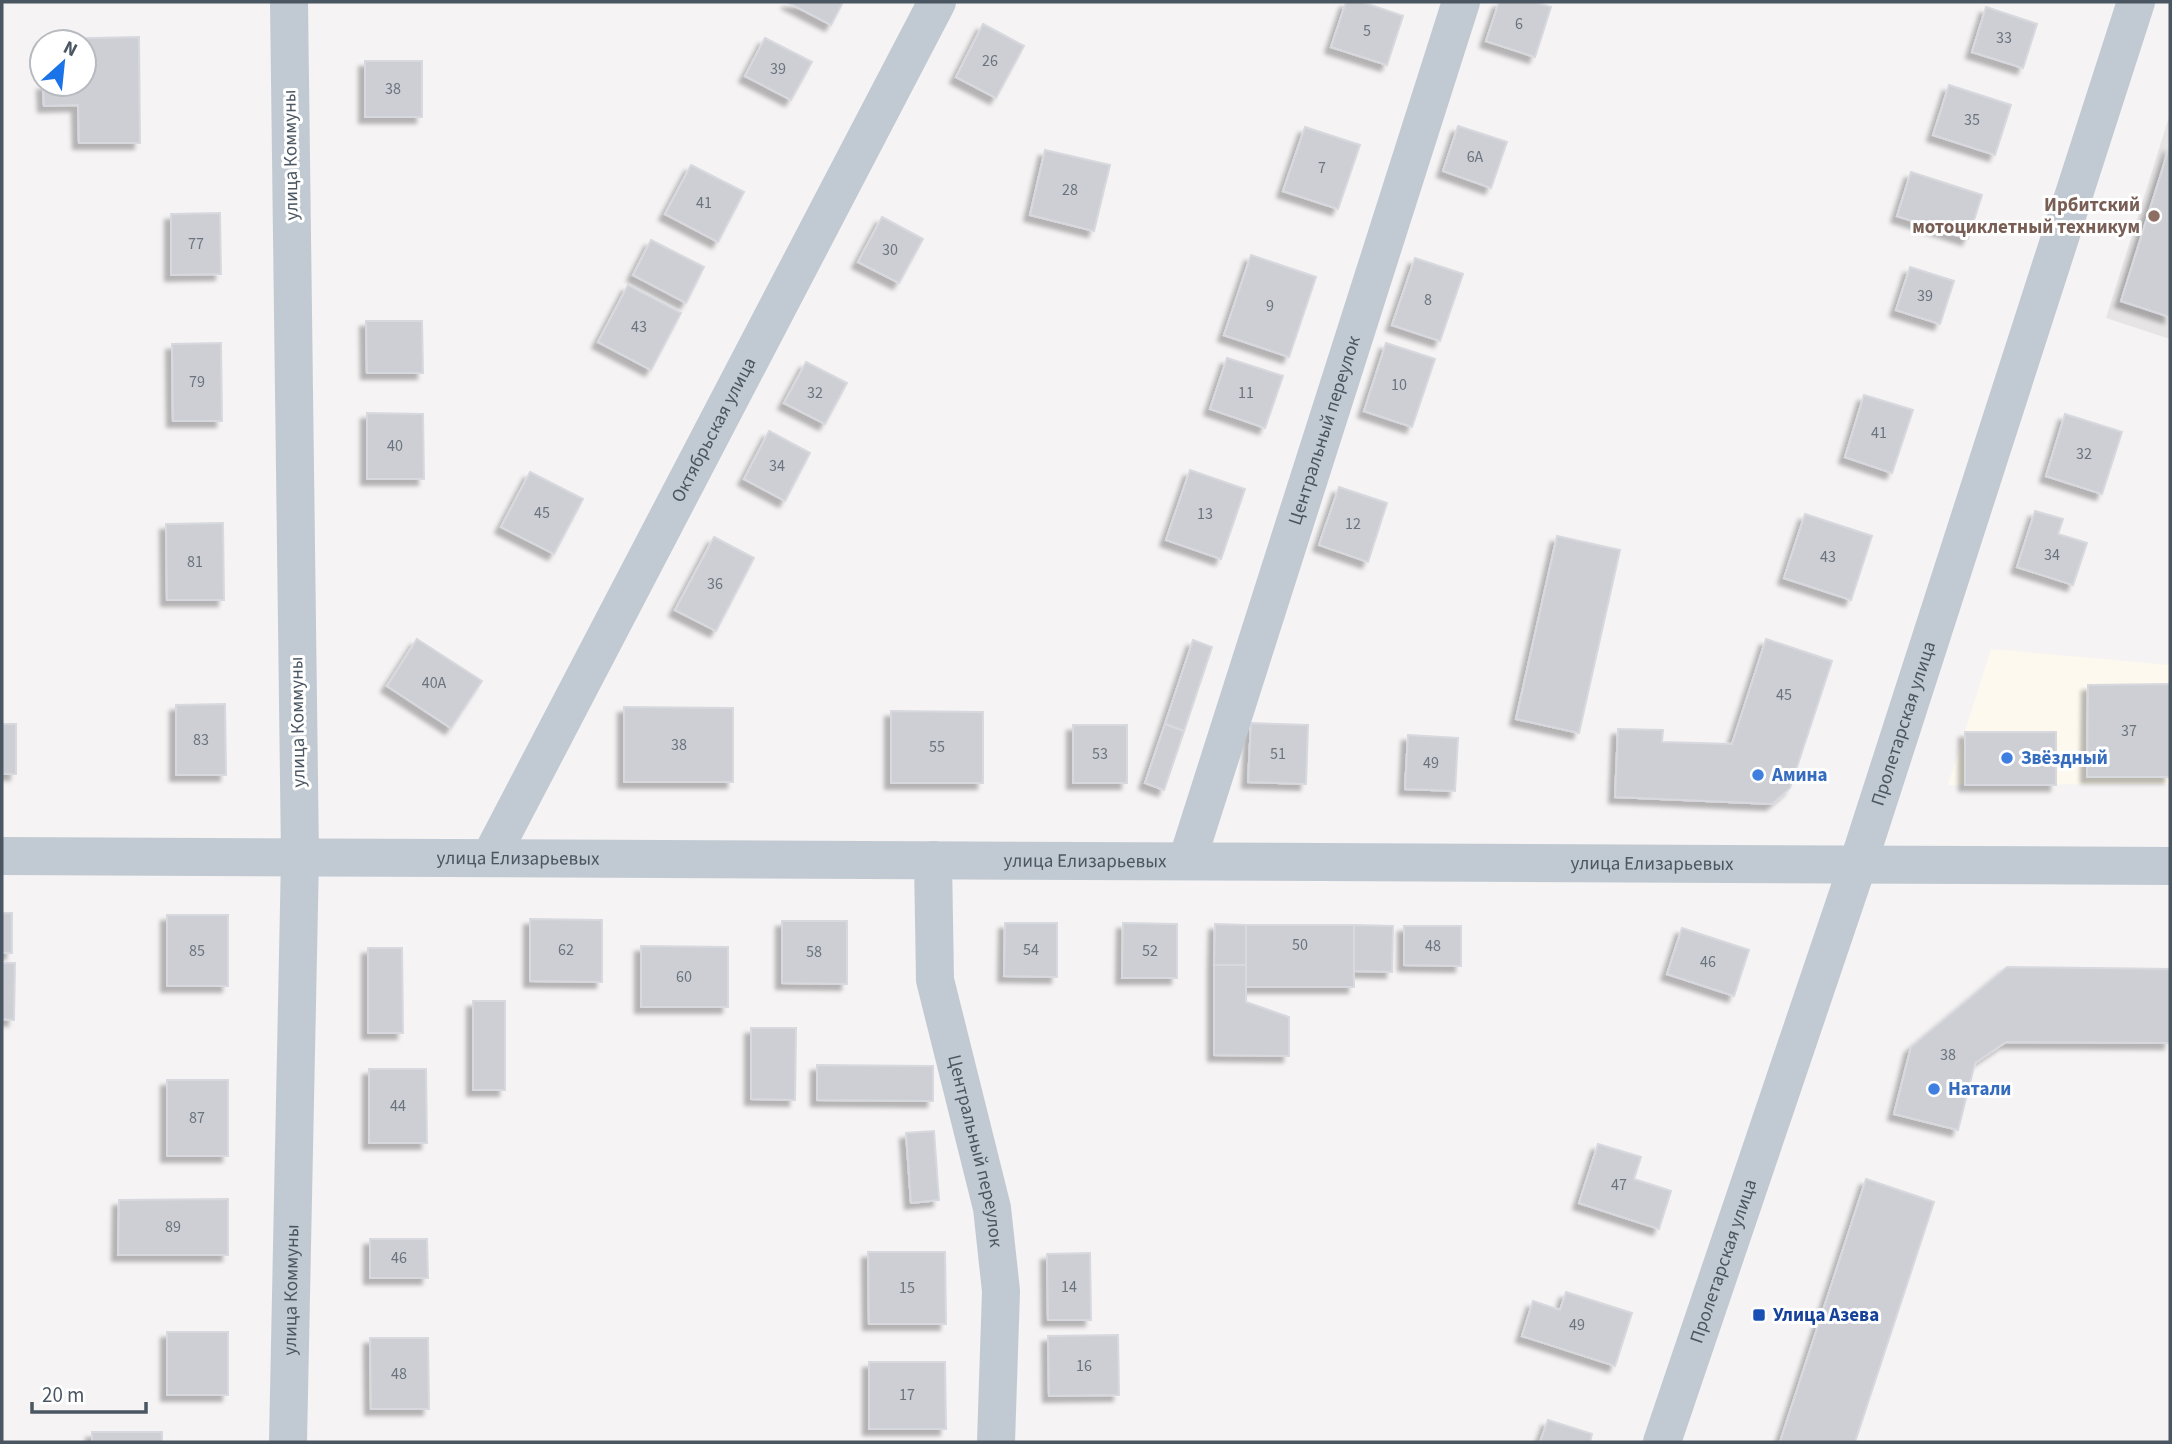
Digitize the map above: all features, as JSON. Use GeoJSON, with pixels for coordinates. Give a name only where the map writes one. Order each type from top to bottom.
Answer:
{"type":"FeatureCollection","features":[{"type":"Feature","properties":{"kind":"street","name":"улица Коммуны"},"geometry":{"type":"LineString","coordinates":[[288,1442],[300,857],[289,2]]}},
{"type":"Feature","properties":{"kind":"street","name":"Октябрьская улица"},"geometry":{"type":"LineString","coordinates":[[490,858],[937,2]]}},
{"type":"Feature","properties":{"kind":"street","name":"Центральный переулок"},"geometry":{"type":"LineString","coordinates":[[1186,861],[1461,2]]}},
{"type":"Feature","properties":{"kind":"street","name":"Пролетарская улица"},"geometry":{"type":"LineString","coordinates":[[1662,1442],[1857,864],[2136,2]]}},
{"type":"Feature","properties":{"kind":"street","name":"улица Елизарьевых"},"geometry":{"type":"LineString","coordinates":[[2,856],[2170,866]]}},
{"type":"Feature","properties":{"kind":"street","name":"Центральный переулок"},"geometry":{"type":"LineString","coordinates":[[933,860],[935,980],[992,1208],[1001,1292],[996,1442]]}},
{"type":"Feature","properties":{"kind":"shaded area","name":"Ирбитский мотоциклетный техникум"},"geometry":{"type":"Polygon","coordinates":[[[2170,114],[2170,339],[2106,318],[2170,114]]]}},
{"type":"Feature","properties":{"kind":"shaded area"},"geometry":{"type":"Polygon","coordinates":[[[1991,649],[2170,665],[2170,784],[1948,785],[1991,649]]]}},
{"type":"Feature","properties":{"kind":"building"},"geometry":{"type":"Polygon","coordinates":[[[787,2],[843,2],[831,25],[787,2]]]}},
{"type":"Feature","properties":{"kind":"building"},"geometry":{"type":"Polygon","coordinates":[[[1346,2],[1362,2],[1403,16],[1387,65],[1331,47],[1346,2]]]}},
{"type":"Feature","properties":{"kind":"building"},"geometry":{"type":"Polygon","coordinates":[[[1499,2],[1534,2],[1551,7],[1535,57],[1486,41],[1499,2]]]}},
{"type":"Feature","properties":{"kind":"building"},"geometry":{"type":"Polygon","coordinates":[[[1986,7],[2037,24],[2023,68],[1972,52],[1986,7]]]}},
{"type":"Feature","properties":{"kind":"building"},"geometry":{"type":"Polygon","coordinates":[[[983,24],[1024,46],[996,98],[956,77],[983,24]]]}},
{"type":"Feature","properties":{"kind":"building"},"geometry":{"type":"Polygon","coordinates":[[[139,37],[140,143],[79,143],[78,105],[44,106],[44,98],[98,98],[98,38],[139,37]]]}},
{"type":"Feature","properties":{"kind":"building"},"geometry":{"type":"Polygon","coordinates":[[[765,38],[812,62],[791,100],[745,76],[765,38]]]}},
{"type":"Feature","properties":{"kind":"building"},"geometry":{"type":"Polygon","coordinates":[[[365,61],[422,61],[422,117],[365,117],[365,61]]]}},
{"type":"Feature","properties":{"kind":"building"},"geometry":{"type":"Polygon","coordinates":[[[1949,85],[2011,105],[1995,155],[1933,135],[1949,85]]]}},
{"type":"Feature","properties":{"kind":"building"},"geometry":{"type":"Polygon","coordinates":[[[1458,126],[1507,142],[1491,188],[1443,171],[1458,126]]]}},
{"type":"Feature","properties":{"kind":"building"},"geometry":{"type":"Polygon","coordinates":[[[1305,127],[1360,145],[1338,209],[1283,191],[1305,127]]]}},
{"type":"Feature","properties":{"kind":"building"},"geometry":{"type":"Polygon","coordinates":[[[2170,145],[2170,317],[2121,301],[2170,145]]]}},
{"type":"Feature","properties":{"kind":"building"},"geometry":{"type":"Polygon","coordinates":[[[1045,150],[1110,165],[1094,231],[1030,215],[1045,150]]]}},
{"type":"Feature","properties":{"kind":"building"},"geometry":{"type":"Polygon","coordinates":[[[691,165],[744,192],[718,242],[665,214],[691,165]]]}},
{"type":"Feature","properties":{"kind":"building"},"geometry":{"type":"Polygon","coordinates":[[[1911,172],[1982,195],[1968,239],[1897,216],[1911,172]]]}},
{"type":"Feature","properties":{"kind":"building"},"geometry":{"type":"Polygon","coordinates":[[[220,213],[221,274],[171,275],[171,214],[220,213]]]}},
{"type":"Feature","properties":{"kind":"building"},"geometry":{"type":"Polygon","coordinates":[[[882,217],[923,239],[899,283],[858,262],[882,217]]]}},
{"type":"Feature","properties":{"kind":"building"},"geometry":{"type":"Polygon","coordinates":[[[651,240],[704,267],[686,303],[633,275],[651,240]]]}},
{"type":"Feature","properties":{"kind":"building"},"geometry":{"type":"Polygon","coordinates":[[[1251,255],[1316,277],[1289,357],[1224,335],[1251,255]]]}},
{"type":"Feature","properties":{"kind":"building"},"geometry":{"type":"Polygon","coordinates":[[[1415,258],[1463,274],[1440,341],[1392,325],[1415,258]]]}},
{"type":"Feature","properties":{"kind":"building"},"geometry":{"type":"Polygon","coordinates":[[[1910,267],[1954,281],[1940,324],[1896,310],[1910,267]]]}},
{"type":"Feature","properties":{"kind":"building"},"geometry":{"type":"Polygon","coordinates":[[[628,285],[681,313],[651,370],[598,342],[628,285]]]}},
{"type":"Feature","properties":{"kind":"building"},"geometry":{"type":"Polygon","coordinates":[[[366,321],[422,321],[423,373],[367,373],[366,321]]]}},
{"type":"Feature","properties":{"kind":"building"},"geometry":{"type":"Polygon","coordinates":[[[221,343],[222,421],[173,421],[172,344],[221,343]]]}},
{"type":"Feature","properties":{"kind":"building"},"geometry":{"type":"Polygon","coordinates":[[[1386,343],[1435,359],[1412,427],[1364,411],[1386,343]]]}},
{"type":"Feature","properties":{"kind":"building"},"geometry":{"type":"Polygon","coordinates":[[[1227,358],[1283,376],[1265,428],[1210,409],[1227,358]]]}},
{"type":"Feature","properties":{"kind":"building"},"geometry":{"type":"Polygon","coordinates":[[[806,362],[847,383],[825,424],[784,403],[806,362]]]}},
{"type":"Feature","properties":{"kind":"building"},"geometry":{"type":"Polygon","coordinates":[[[1864,395],[1913,410],[1892,473],[1845,457],[1864,395]]]}},
{"type":"Feature","properties":{"kind":"building"},"geometry":{"type":"Polygon","coordinates":[[[367,413],[423,414],[424,479],[367,479],[367,413]]]}},
{"type":"Feature","properties":{"kind":"building"},"geometry":{"type":"Polygon","coordinates":[[[2065,414],[2122,432],[2102,494],[2046,476],[2065,414]]]}},
{"type":"Feature","properties":{"kind":"building"},"geometry":{"type":"Polygon","coordinates":[[[769,431],[810,453],[785,501],[744,479],[769,431]]]}},
{"type":"Feature","properties":{"kind":"building"},"geometry":{"type":"Polygon","coordinates":[[[1190,470],[1245,489],[1221,559],[1166,540],[1190,470]]]}},
{"type":"Feature","properties":{"kind":"building"},"geometry":{"type":"Polygon","coordinates":[[[530,472],[583,499],[554,554],[501,527],[530,472]]]}},
{"type":"Feature","properties":{"kind":"building"},"geometry":{"type":"Polygon","coordinates":[[[1339,487],[1387,503],[1368,562],[1319,545],[1339,487]]]}},
{"type":"Feature","properties":{"kind":"building"},"geometry":{"type":"Polygon","coordinates":[[[2035,511],[2063,519],[2058,534],[2087,543],[2073,585],[2017,567],[2035,511]]]}},
{"type":"Feature","properties":{"kind":"building"},"geometry":{"type":"Polygon","coordinates":[[[1805,514],[1872,536],[1851,600],[1784,578],[1805,514]]]}},
{"type":"Feature","properties":{"kind":"building"},"geometry":{"type":"Polygon","coordinates":[[[223,523],[224,600],[167,600],[166,524],[223,523]]]}},
{"type":"Feature","properties":{"kind":"building"},"geometry":{"type":"Polygon","coordinates":[[[1557,536],[1620,550],[1579,733],[1516,719],[1557,536]]]}},
{"type":"Feature","properties":{"kind":"building"},"geometry":{"type":"Polygon","coordinates":[[[714,537],[754,558],[716,631],[675,610],[714,537]]]}},
{"type":"Feature","properties":{"kind":"building"},"geometry":{"type":"Polygon","coordinates":[[[417,639],[482,681],[451,728],[387,686],[417,639]]]}},
{"type":"Feature","properties":{"kind":"building"},"geometry":{"type":"Polygon","coordinates":[[[1766,639],[1832,661],[1790,788],[1772,804],[1615,797],[1618,729],[1663,730],[1662,742],[1732,744],[1766,639]]]}},
{"type":"Feature","properties":{"kind":"building"},"geometry":{"type":"Polygon","coordinates":[[[1193,640],[1212,647],[1184,731],[1165,724],[1193,640]]]}},
{"type":"Feature","properties":{"kind":"building"},"geometry":{"type":"Polygon","coordinates":[[[2170,684],[2170,777],[2087,777],[2088,685],[2170,684]]]}},
{"type":"Feature","properties":{"kind":"building"},"geometry":{"type":"Polygon","coordinates":[[[225,704],[226,775],[176,775],[176,705],[225,704]]]}},
{"type":"Feature","properties":{"kind":"building"},"geometry":{"type":"Polygon","coordinates":[[[624,707],[733,708],[733,782],[624,782],[624,707]]]}},
{"type":"Feature","properties":{"kind":"building"},"geometry":{"type":"Polygon","coordinates":[[[891,711],[983,712],[983,783],[891,783],[891,711]]]}},
{"type":"Feature","properties":{"kind":"building"},"geometry":{"type":"Polygon","coordinates":[[[1251,723],[1308,725],[1306,784],[1248,782],[1251,723]]]}},
{"type":"Feature","properties":{"kind":"building"},"geometry":{"type":"Polygon","coordinates":[[[2,724],[16,724],[16,774],[2,774],[2,724]]]}},
{"type":"Feature","properties":{"kind":"building"},"geometry":{"type":"Polygon","coordinates":[[[1165,724],[1184,731],[1164,790],[1145,783],[1165,724]]]}},
{"type":"Feature","properties":{"kind":"building"},"geometry":{"type":"Polygon","coordinates":[[[1073,725],[1127,725],[1127,783],[1073,783],[1073,725]]]}},
{"type":"Feature","properties":{"kind":"building"},"geometry":{"type":"Polygon","coordinates":[[[1965,732],[2056,732],[2056,785],[1965,785],[1965,732]]]}},
{"type":"Feature","properties":{"kind":"building"},"geometry":{"type":"Polygon","coordinates":[[[1408,735],[1458,738],[1455,791],[1405,789],[1408,735]]]}},
{"type":"Feature","properties":{"kind":"building"},"geometry":{"type":"Polygon","coordinates":[[[2,913],[12,913],[12,953],[2,953],[2,913]]]}},
{"type":"Feature","properties":{"kind":"building"},"geometry":{"type":"Polygon","coordinates":[[[167,915],[228,915],[228,986],[167,986],[167,915]]]}},
{"type":"Feature","properties":{"kind":"building"},"geometry":{"type":"Polygon","coordinates":[[[530,919],[602,920],[602,982],[530,981],[530,919]]]}},
{"type":"Feature","properties":{"kind":"building"},"geometry":{"type":"Polygon","coordinates":[[[782,921],[847,921],[847,984],[782,983],[782,921]]]}},
{"type":"Feature","properties":{"kind":"building"},"geometry":{"type":"Polygon","coordinates":[[[1005,923],[1057,923],[1057,977],[1004,976],[1005,923]]]}},
{"type":"Feature","properties":{"kind":"building"},"geometry":{"type":"Polygon","coordinates":[[[1123,923],[1177,924],[1177,978],[1122,978],[1123,923]]]}},
{"type":"Feature","properties":{"kind":"building"},"geometry":{"type":"Polygon","coordinates":[[[1215,924],[1246,925],[1246,965],[1214,965],[1215,924]]]}},
{"type":"Feature","properties":{"kind":"building"},"geometry":{"type":"Polygon","coordinates":[[[1246,925],[1354,925],[1354,987],[1246,987],[1246,925]]]}},
{"type":"Feature","properties":{"kind":"building"},"geometry":{"type":"Polygon","coordinates":[[[1354,925],[1393,926],[1392,972],[1354,971],[1354,925]]]}},
{"type":"Feature","properties":{"kind":"building"},"geometry":{"type":"Polygon","coordinates":[[[1404,926],[1461,926],[1461,966],[1404,965],[1404,926]]]}},
{"type":"Feature","properties":{"kind":"building"},"geometry":{"type":"Polygon","coordinates":[[[1682,928],[1749,950],[1734,996],[1667,974],[1682,928]]]}},
{"type":"Feature","properties":{"kind":"building"},"geometry":{"type":"Polygon","coordinates":[[[641,946],[728,947],[728,1007],[641,1007],[641,946]]]}},
{"type":"Feature","properties":{"kind":"building"},"geometry":{"type":"Polygon","coordinates":[[[368,948],[402,948],[403,1033],[368,1033],[368,948]]]}},
{"type":"Feature","properties":{"kind":"building"},"geometry":{"type":"Polygon","coordinates":[[[2,963],[15,963],[14,1020],[2,1019],[2,963]]]}},
{"type":"Feature","properties":{"kind":"building"},"geometry":{"type":"Polygon","coordinates":[[[1214,965],[1246,965],[1246,1002],[1289,1017],[1289,1056],[1214,1055],[1214,965]]]}},
{"type":"Feature","properties":{"kind":"building"},"geometry":{"type":"Polygon","coordinates":[[[2007,967],[2170,969],[2170,1043],[2006,1042],[1975,1063],[1958,1130],[1894,1114],[1911,1047],[2007,967]]]}},
{"type":"Feature","properties":{"kind":"building"},"geometry":{"type":"Polygon","coordinates":[[[473,1001],[505,1001],[505,1090],[473,1090],[473,1001]]]}},
{"type":"Feature","properties":{"kind":"building"},"geometry":{"type":"Polygon","coordinates":[[[751,1028],[796,1028],[795,1100],[751,1099],[751,1028]]]}},
{"type":"Feature","properties":{"kind":"building"},"geometry":{"type":"Polygon","coordinates":[[[817,1065],[933,1066],[933,1101],[817,1100],[817,1065]]]}},
{"type":"Feature","properties":{"kind":"building"},"geometry":{"type":"Polygon","coordinates":[[[369,1069],[426,1069],[427,1143],[369,1143],[369,1069]]]}},
{"type":"Feature","properties":{"kind":"building"},"geometry":{"type":"Polygon","coordinates":[[[167,1080],[228,1080],[228,1156],[167,1156],[167,1080]]]}},
{"type":"Feature","properties":{"kind":"building"},"geometry":{"type":"Polygon","coordinates":[[[934,1131],[939,1200],[911,1203],[906,1133],[934,1131]]]}},
{"type":"Feature","properties":{"kind":"building"},"geometry":{"type":"Polygon","coordinates":[[[1598,1144],[1641,1157],[1634,1179],[1671,1191],[1659,1229],[1579,1203],[1598,1144]]]}},
{"type":"Feature","properties":{"kind":"building"},"geometry":{"type":"Polygon","coordinates":[[[1866,1179],[1934,1202],[1855,1442],[1780,1442],[1866,1179]]]}},
{"type":"Feature","properties":{"kind":"building"},"geometry":{"type":"Polygon","coordinates":[[[228,1199],[228,1255],[118,1255],[119,1200],[228,1199]]]}},
{"type":"Feature","properties":{"kind":"building"},"geometry":{"type":"Polygon","coordinates":[[[370,1239],[427,1239],[428,1278],[370,1278],[370,1239]]]}},
{"type":"Feature","properties":{"kind":"building"},"geometry":{"type":"Polygon","coordinates":[[[868,1252],[945,1252],[946,1324],[869,1324],[868,1252]]]}},
{"type":"Feature","properties":{"kind":"building"},"geometry":{"type":"Polygon","coordinates":[[[1090,1253],[1091,1320],[1048,1320],[1047,1254],[1090,1253]]]}},
{"type":"Feature","properties":{"kind":"building"},"geometry":{"type":"Polygon","coordinates":[[[1566,1292],[1632,1313],[1615,1366],[1522,1336],[1533,1301],[1560,1310],[1566,1292]]]}},
{"type":"Feature","properties":{"kind":"building"},"geometry":{"type":"Polygon","coordinates":[[[167,1332],[228,1332],[228,1395],[167,1395],[167,1332]]]}},
{"type":"Feature","properties":{"kind":"building"},"geometry":{"type":"Polygon","coordinates":[[[1118,1335],[1119,1395],[1049,1396],[1048,1336],[1118,1335]]]}},
{"type":"Feature","properties":{"kind":"building"},"geometry":{"type":"Polygon","coordinates":[[[370,1338],[428,1338],[429,1409],[371,1409],[370,1338]]]}},
{"type":"Feature","properties":{"kind":"building"},"geometry":{"type":"Polygon","coordinates":[[[869,1362],[945,1362],[946,1429],[869,1429],[869,1362]]]}},
{"type":"Feature","properties":{"kind":"building"},"geometry":{"type":"Polygon","coordinates":[[[1548,1420],[1592,1434],[1590,1442],[1540,1442],[1548,1420]]]}},
{"type":"Feature","properties":{"kind":"building"},"geometry":{"type":"Polygon","coordinates":[[[92,1432],[162,1432],[162,1442],[92,1442],[92,1432]]]}},
{"type":"Feature","properties":{"kind":"place","name":"Ирбитский мотоциклетный техникум"},"geometry":{"type":"Point","coordinates":[2154,216]}},
{"type":"Feature","properties":{"kind":"place","name":"Звёздный"},"geometry":{"type":"Point","coordinates":[2007,758]}},
{"type":"Feature","properties":{"kind":"place","name":"Амина"},"geometry":{"type":"Point","coordinates":[1758,775]}},
{"type":"Feature","properties":{"kind":"place","name":"Натали"},"geometry":{"type":"Point","coordinates":[1934,1089]}},
{"type":"Feature","properties":{"kind":"place","name":"Улица Азева"},"geometry":{"type":"Point","coordinates":[1759,1315]}}]}
